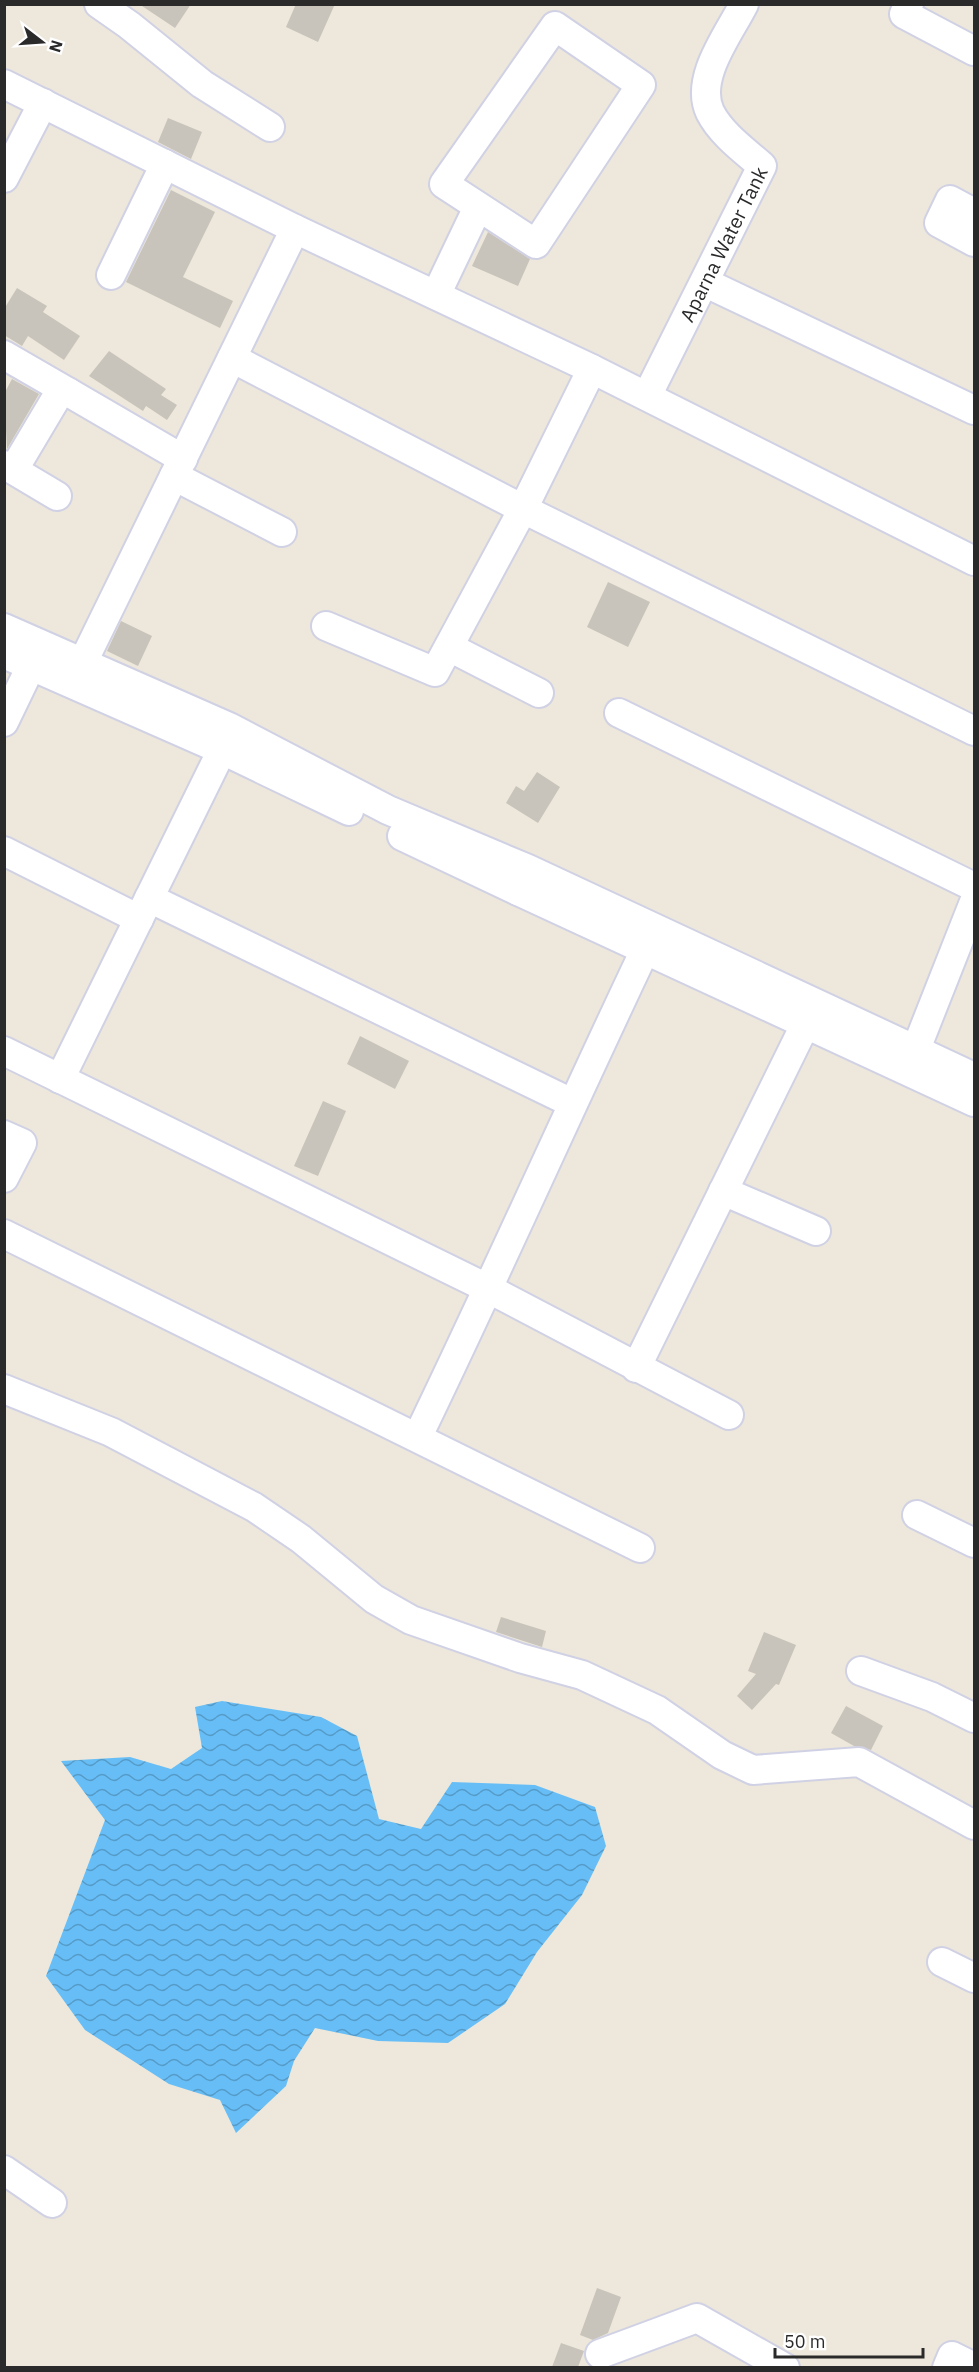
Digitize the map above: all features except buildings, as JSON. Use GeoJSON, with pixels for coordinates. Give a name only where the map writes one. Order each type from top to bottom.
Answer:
{"type":"FeatureCollection","features":[{"type":"Feature","properties":{"kind":"street"},"geometry":{"type":"LineString","coordinates":[[99,4],[129,25],[202,84],[270,127]]}},
{"type":"Feature","properties":{"kind":"street","name":"Aparna Water Tank"},"geometry":{"type":"LineString","coordinates":[[647,396],[706,283],[762,166],[723,130],[710,112],[708,101],[707,84],[711,69],[744,4]]}},
{"type":"Feature","properties":{"kind":"street"},"geometry":{"type":"LineString","coordinates":[[909,4],[904,14],[975,51]]}},
{"type":"Feature","properties":{"kind":"street"},"geometry":{"type":"LineString","coordinates":[[555,27],[640,85],[536,244],[478,207],[444,184],[555,27]]}},
{"type":"Feature","properties":{"kind":"street"},"geometry":{"type":"LineString","coordinates":[[4,84],[295,229],[647,396],[975,561]]}},
{"type":"Feature","properties":{"kind":"street"},"geometry":{"type":"LineString","coordinates":[[4,178],[43,104]]}},
{"type":"Feature","properties":{"kind":"street"},"geometry":{"type":"LineString","coordinates":[[111,275],[165,164]]}},
{"type":"Feature","properties":{"kind":"street"},"geometry":{"type":"LineString","coordinates":[[975,213],[950,200],[939,223],[975,242]]}},
{"type":"Feature","properties":{"kind":"street"},"geometry":{"type":"LineString","coordinates":[[436,295],[478,207]]}},
{"type":"Feature","properties":{"kind":"street"},"geometry":{"type":"LineString","coordinates":[[83,662],[295,229]]}},
{"type":"Feature","properties":{"kind":"street"},"geometry":{"type":"LineString","coordinates":[[706,283],[975,410]]}},
{"type":"Feature","properties":{"kind":"street"},"geometry":{"type":"LineString","coordinates":[[4,355],[68,392],[178,468],[282,532]]}},
{"type":"Feature","properties":{"kind":"street"},"geometry":{"type":"LineString","coordinates":[[232,358],[523,509],[975,731]]}},
{"type":"Feature","properties":{"kind":"street"},"geometry":{"type":"LineString","coordinates":[[326,626],[435,672],[523,509],[592,369]]}},
{"type":"Feature","properties":{"kind":"street"},"geometry":{"type":"LineString","coordinates":[[7,467],[18,464],[58,395],[68,392]]}},
{"type":"Feature","properties":{"kind":"street"},"geometry":{"type":"LineString","coordinates":[[7,467],[57,496]]}},
{"type":"Feature","properties":{"kind":"street"},"geometry":{"type":"LineString","coordinates":[[4,628],[230,728],[384,818]]}},
{"type":"Feature","properties":{"kind":"street"},"geometry":{"type":"LineString","coordinates":[[449,647],[539,693]]}},
{"type":"Feature","properties":{"kind":"street"},"geometry":{"type":"LineString","coordinates":[[4,654],[916,1049],[975,1077]]}},
{"type":"Feature","properties":{"kind":"street"},"geometry":{"type":"LineString","coordinates":[[4,722],[31,666]]}},
{"type":"Feature","properties":{"kind":"street"},"geometry":{"type":"LineString","coordinates":[[619,713],[975,887]]}},
{"type":"Feature","properties":{"kind":"street"},"geometry":{"type":"LineString","coordinates":[[60,1079],[222,750]]}},
{"type":"Feature","properties":{"kind":"street"},"geometry":{"type":"LineString","coordinates":[[4,851],[144,908],[572,1103]]}},
{"type":"Feature","properties":{"kind":"street"},"geometry":{"type":"LineString","coordinates":[[523,880],[645,950],[975,1102]]}},
{"type":"Feature","properties":{"kind":"street"},"geometry":{"type":"LineString","coordinates":[[916,1049],[975,902]]}},
{"type":"Feature","properties":{"kind":"street"},"geometry":{"type":"LineString","coordinates":[[418,1436],[489,1289],[572,1103],[645,950]]}},
{"type":"Feature","properties":{"kind":"street"},"geometry":{"type":"LineString","coordinates":[[636,1368],[806,1023]]}},
{"type":"Feature","properties":{"kind":"street"},"geometry":{"type":"LineString","coordinates":[[4,1052],[489,1289],[729,1415]]}},
{"type":"Feature","properties":{"kind":"street"},"geometry":{"type":"LineString","coordinates":[[4,1135],[22,1143],[4,1178]]}},
{"type":"Feature","properties":{"kind":"street"},"geometry":{"type":"LineString","coordinates":[[723,1191],[816,1231]]}},
{"type":"Feature","properties":{"kind":"street"},"geometry":{"type":"LineString","coordinates":[[4,1234],[418,1436],[639,1548]]}},
{"type":"Feature","properties":{"kind":"street"},"geometry":{"type":"LineString","coordinates":[[4,1389],[111,1432],[254,1507],[301,1539],[374,1599],[411,1620],[520,1658],[582,1675],[657,1710],[722,1755],[753,1770],[859,1762],[975,1825]]}},
{"type":"Feature","properties":{"kind":"street"},"geometry":{"type":"LineString","coordinates":[[917,1515],[975,1543]]}},
{"type":"Feature","properties":{"kind":"street"},"geometry":{"type":"LineString","coordinates":[[861,1671],[933,1697],[975,1718]]}},
{"type":"Feature","properties":{"kind":"street"},"geometry":{"type":"LineString","coordinates":[[942,1962],[975,1978]]}},
{"type":"Feature","properties":{"kind":"street"},"geometry":{"type":"LineString","coordinates":[[4,2170],[52,2203]]}},
{"type":"Feature","properties":{"kind":"street"},"geometry":{"type":"LineString","coordinates":[[600,2354],[697,2318],[784,2367]]}},
{"type":"Feature","properties":{"kind":"street"},"geometry":{"type":"LineString","coordinates":[[947,2367],[952,2356],[975,2367]]}},
{"type":"Feature","properties":{"kind":"water"},"geometry":{"type":"Polygon","coordinates":[[[222,1701],[321,1717],[357,1736],[379,1819],[421,1829],[452,1782],[535,1785],[595,1807],[606,1846],[582,1895],[537,1952],[505,2004],[448,2043],[378,2041],[315,2028],[294,2061],[286,2086],[236,2133],[220,2100],[169,2084],[85,2030],[46,1976],[105,1820],[61,1761],[130,1757],[171,1769],[202,1748],[195,1707],[222,1701]]]}}]}
